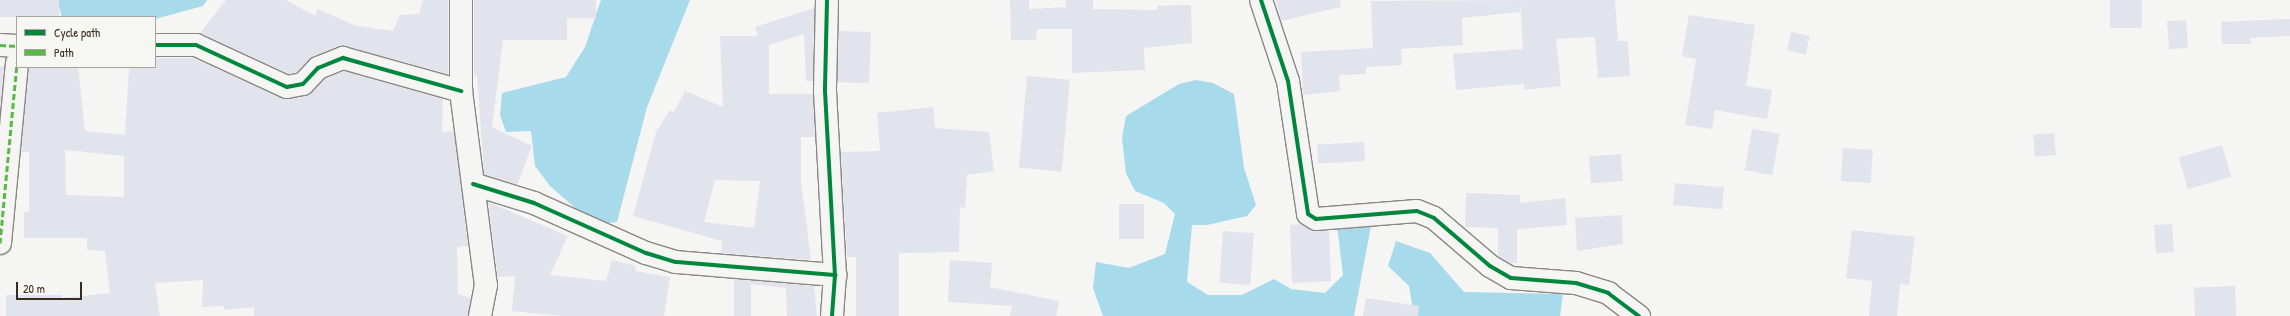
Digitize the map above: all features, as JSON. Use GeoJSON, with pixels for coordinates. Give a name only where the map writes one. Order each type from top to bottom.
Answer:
{"type":"FeatureCollection","features":[{"type":"Feature","properties":{"kind":"street"},"geometry":{"type":"LineString","coordinates":[[461,0],[461,91],[486,285],[480,316]]}},
{"type":"Feature","properties":{"kind":"street"},"geometry":{"type":"LineString","coordinates":[[827,0],[825,92],[835,275],[832,316]]}},
{"type":"Feature","properties":{"kind":"street"},"geometry":{"type":"LineString","coordinates":[[1261,0],[1288,81],[1308,214],[1316,219],[1417,211],[1434,218],[1490,266],[1512,278],[1576,283],[1608,294],[1639,316]]}},
{"type":"Feature","properties":{"kind":"street"},"geometry":{"type":"LineString","coordinates":[[0,45],[16,46]]}},
{"type":"Feature","properties":{"kind":"street"},"geometry":{"type":"LineString","coordinates":[[156,45],[196,45],[287,87],[303,84],[318,68],[342,58],[461,91]]}},
{"type":"Feature","properties":{"kind":"street"},"geometry":{"type":"LineString","coordinates":[[0,243],[17,68]]}},
{"type":"Feature","properties":{"kind":"street"},"geometry":{"type":"LineString","coordinates":[[473,184],[534,203],[646,253],[676,262],[835,275]]}},
{"type":"Feature","properties":{"kind":"water"},"geometry":{"type":"Polygon","coordinates":[[[57,0],[207,0],[203,6],[156,19],[156,16],[62,16],[57,0]]]}},
{"type":"Feature","properties":{"kind":"water"},"geometry":{"type":"Polygon","coordinates":[[[601,0],[690,0],[647,107],[617,222],[595,225],[550,186],[535,166],[531,131],[506,132],[500,115],[502,93],[566,77],[585,47],[601,0]]]}},
{"type":"Feature","properties":{"kind":"water"},"geometry":{"type":"Polygon","coordinates":[[[1196,80],[1213,83],[1234,94],[1244,168],[1256,205],[1247,216],[1207,225],[1192,225],[1187,282],[1208,295],[1242,295],[1274,279],[1291,289],[1325,293],[1343,275],[1337,225],[1371,226],[1354,316],[1103,316],[1093,288],[1096,262],[1129,268],[1165,254],[1175,214],[1164,203],[1135,191],[1126,173],[1122,138],[1126,116],[1179,84],[1196,80]]]}},
{"type":"Feature","properties":{"kind":"water"},"geometry":{"type":"Polygon","coordinates":[[[1396,241],[1430,253],[1464,292],[1563,294],[1560,316],[1414,316],[1409,286],[1388,266],[1396,241]]]}},
{"type":"Feature","properties":{"kind":"building"},"geometry":{"type":"Polygon","coordinates":[[[0,0],[59,0],[59,16],[0,17],[0,0]]]}},
{"type":"Feature","properties":{"kind":"building"},"geometry":{"type":"Polygon","coordinates":[[[226,0],[286,0],[315,16],[318,9],[354,25],[393,31],[400,15],[419,14],[423,0],[448,0],[448,74],[346,46],[313,56],[297,72],[289,74],[200,33],[226,0]]]}},
{"type":"Feature","properties":{"kind":"building"},"geometry":{"type":"Polygon","coordinates":[[[474,0],[596,0],[596,18],[567,18],[567,40],[503,40],[492,127],[532,146],[517,185],[484,174],[477,76],[474,75],[474,0]]]}},
{"type":"Feature","properties":{"kind":"building"},"geometry":{"type":"Polygon","coordinates":[[[1010,0],[1029,0],[1029,9],[1066,7],[1066,0],[1093,0],[1093,9],[1157,10],[1157,6],[1191,5],[1192,43],[1144,48],[1145,70],[1072,73],[1072,29],[1037,29],[1036,40],[1011,40],[1010,0]]]}},
{"type":"Feature","properties":{"kind":"building"},"geometry":{"type":"Polygon","coordinates":[[[1276,0],[1340,0],[1341,7],[1281,21],[1276,0]]]}},
{"type":"Feature","properties":{"kind":"building"},"geometry":{"type":"Polygon","coordinates":[[[1520,0],[1615,0],[1618,41],[1628,41],[1630,76],[1598,78],[1595,37],[1556,39],[1561,86],[1524,90],[1524,84],[1456,90],[1453,54],[1523,49],[1520,0]]]}},
{"type":"Feature","properties":{"kind":"building"},"geometry":{"type":"Polygon","coordinates":[[[1520,0],[1520,12],[1462,18],[1463,45],[1401,49],[1402,65],[1366,67],[1366,74],[1339,75],[1340,91],[1303,95],[1301,52],[1373,48],[1371,1],[1520,0]]]}},
{"type":"Feature","properties":{"kind":"building"},"geometry":{"type":"Polygon","coordinates":[[[2110,0],[2142,0],[2142,28],[2110,28],[2110,0]]]}},
{"type":"Feature","properties":{"kind":"building"},"geometry":{"type":"Polygon","coordinates":[[[814,8],[813,81],[806,81],[804,34],[769,45],[769,94],[813,94],[815,137],[801,137],[801,181],[811,260],[721,253],[722,241],[633,216],[656,132],[670,110],[674,112],[685,91],[723,107],[720,36],[758,36],[755,27],[814,8]],[[715,180],[704,222],[754,228],[760,181],[715,180]]]}},
{"type":"Feature","properties":{"kind":"building"},"geometry":{"type":"Polygon","coordinates":[[[1689,15],[1755,25],[1746,86],[1772,90],[1767,119],[1715,110],[1712,129],[1685,125],[1696,59],[1682,56],[1689,15]]]}},
{"type":"Feature","properties":{"kind":"building"},"geometry":{"type":"Polygon","coordinates":[[[2290,19],[2290,36],[2250,38],[2251,44],[2222,44],[2221,22],[2290,19]]]}},
{"type":"Feature","properties":{"kind":"building"},"geometry":{"type":"Polygon","coordinates":[[[2186,20],[2188,48],[2169,49],[2167,21],[2186,20]]]}},
{"type":"Feature","properties":{"kind":"building"},"geometry":{"type":"Polygon","coordinates":[[[839,31],[871,32],[869,83],[837,82],[839,31]]]}},
{"type":"Feature","properties":{"kind":"building"},"geometry":{"type":"Polygon","coordinates":[[[1791,32],[1810,36],[1806,55],[1787,51],[1791,32]]]}},
{"type":"Feature","properties":{"kind":"building"},"geometry":{"type":"Polygon","coordinates":[[[156,58],[193,58],[282,98],[306,96],[325,79],[344,71],[443,99],[442,132],[454,131],[468,246],[457,247],[458,294],[471,298],[468,316],[254,316],[254,307],[224,310],[224,306],[202,307],[203,280],[155,283],[160,316],[6,316],[6,295],[62,295],[62,298],[110,293],[105,251],[87,250],[87,238],[24,238],[24,212],[29,212],[29,152],[21,152],[29,68],[78,68],[85,131],[125,135],[129,68],[156,68],[156,58]],[[65,150],[66,195],[124,197],[124,156],[65,150]]]}},
{"type":"Feature","properties":{"kind":"building"},"geometry":{"type":"Polygon","coordinates":[[[0,67],[4,67],[0,110],[0,67]]]}},
{"type":"Feature","properties":{"kind":"building"},"geometry":{"type":"Polygon","coordinates":[[[1027,76],[1070,80],[1062,171],[1019,168],[1027,76]]]}},
{"type":"Feature","properties":{"kind":"building"},"geometry":{"type":"Polygon","coordinates":[[[933,107],[935,128],[989,132],[994,171],[967,175],[965,208],[960,207],[959,252],[899,253],[899,316],[856,316],[856,257],[847,257],[841,152],[880,151],[877,113],[933,107]]]}},
{"type":"Feature","properties":{"kind":"building"},"geometry":{"type":"Polygon","coordinates":[[[1752,129],[1780,134],[1772,175],[1745,170],[1752,129]]]}},
{"type":"Feature","properties":{"kind":"building"},"geometry":{"type":"Polygon","coordinates":[[[2054,133],[2056,155],[2035,157],[2033,135],[2054,133]]]}},
{"type":"Feature","properties":{"kind":"building"},"geometry":{"type":"Polygon","coordinates":[[[1364,142],[1365,161],[1318,163],[1317,144],[1364,142]]]}},
{"type":"Feature","properties":{"kind":"building"},"geometry":{"type":"Polygon","coordinates":[[[2222,145],[2231,177],[2188,189],[2179,157],[2222,145]]]}},
{"type":"Feature","properties":{"kind":"building"},"geometry":{"type":"Polygon","coordinates":[[[1843,148],[1873,150],[1871,183],[1841,181],[1843,148]]]}},
{"type":"Feature","properties":{"kind":"building"},"geometry":{"type":"Polygon","coordinates":[[[1621,154],[1623,181],[1591,183],[1589,156],[1621,154]]]}},
{"type":"Feature","properties":{"kind":"building"},"geometry":{"type":"Polygon","coordinates":[[[1675,183],[1724,187],[1722,209],[1673,205],[1675,183]]]}},
{"type":"Feature","properties":{"kind":"building"},"geometry":{"type":"Polygon","coordinates":[[[1466,193],[1520,195],[1520,203],[1565,198],[1567,225],[1517,229],[1517,263],[1510,263],[1498,256],[1498,228],[1465,227],[1466,193]]]}},
{"type":"Feature","properties":{"kind":"building"},"geometry":{"type":"Polygon","coordinates":[[[488,202],[568,236],[550,275],[606,281],[612,260],[636,266],[635,271],[670,277],[664,316],[563,316],[512,311],[515,276],[498,277],[488,202]]]}},
{"type":"Feature","properties":{"kind":"building"},"geometry":{"type":"Polygon","coordinates":[[[1119,204],[1144,204],[1144,239],[1119,239],[1119,204]]]}},
{"type":"Feature","properties":{"kind":"building"},"geometry":{"type":"Polygon","coordinates":[[[1622,215],[1623,244],[1577,251],[1575,218],[1622,215]]]}},
{"type":"Feature","properties":{"kind":"building"},"geometry":{"type":"Polygon","coordinates":[[[1301,224],[1317,231],[1329,231],[1331,281],[1292,283],[1290,225],[1301,224]]]}},
{"type":"Feature","properties":{"kind":"building"},"geometry":{"type":"Polygon","coordinates":[[[2172,224],[2174,252],[2156,253],[2154,225],[2172,224]]]}},
{"type":"Feature","properties":{"kind":"building"},"geometry":{"type":"Polygon","coordinates":[[[1852,230],[1915,237],[1909,285],[1900,284],[1897,316],[1869,316],[1872,281],[1846,278],[1852,230]]]}},
{"type":"Feature","properties":{"kind":"building"},"geometry":{"type":"Polygon","coordinates":[[[1223,231],[1254,233],[1250,285],[1219,283],[1223,231]]]}},
{"type":"Feature","properties":{"kind":"building"},"geometry":{"type":"Polygon","coordinates":[[[950,260],[992,263],[990,287],[1059,301],[1056,316],[1010,316],[1012,306],[948,302],[950,260]]]}},
{"type":"Feature","properties":{"kind":"building"},"geometry":{"type":"Polygon","coordinates":[[[734,279],[814,286],[817,316],[787,316],[786,288],[751,284],[751,316],[734,316],[734,279]]]}},
{"type":"Feature","properties":{"kind":"building"},"geometry":{"type":"Polygon","coordinates":[[[2235,286],[2236,316],[2195,316],[2194,287],[2235,286]]]}},
{"type":"Feature","properties":{"kind":"building"},"geometry":{"type":"Polygon","coordinates":[[[1366,298],[1419,306],[1418,316],[1363,316],[1366,298]]]}},
{"type":"Feature","properties":{"kind":"marked path"},"geometry":{"type":"LineString","coordinates":[[0,45],[16,46]]}},
{"type":"Feature","properties":{"kind":"marked path"},"geometry":{"type":"LineString","coordinates":[[0,243],[17,68]]}},
{"type":"Feature","properties":{"kind":"cycle path"},"geometry":{"type":"LineString","coordinates":[[827,0],[825,91],[835,275],[832,316]]}},
{"type":"Feature","properties":{"kind":"cycle path"},"geometry":{"type":"LineString","coordinates":[[1261,0],[1288,81],[1308,214],[1316,219],[1417,211],[1434,218],[1490,266],[1511,278],[1576,283],[1608,293],[1639,316]]}},
{"type":"Feature","properties":{"kind":"cycle path"},"geometry":{"type":"LineString","coordinates":[[156,45],[196,45],[287,87],[303,84],[318,68],[343,58],[461,91]]}},
{"type":"Feature","properties":{"kind":"cycle path"},"geometry":{"type":"LineString","coordinates":[[473,184],[534,203],[646,253],[676,262],[835,275]]}}]}
